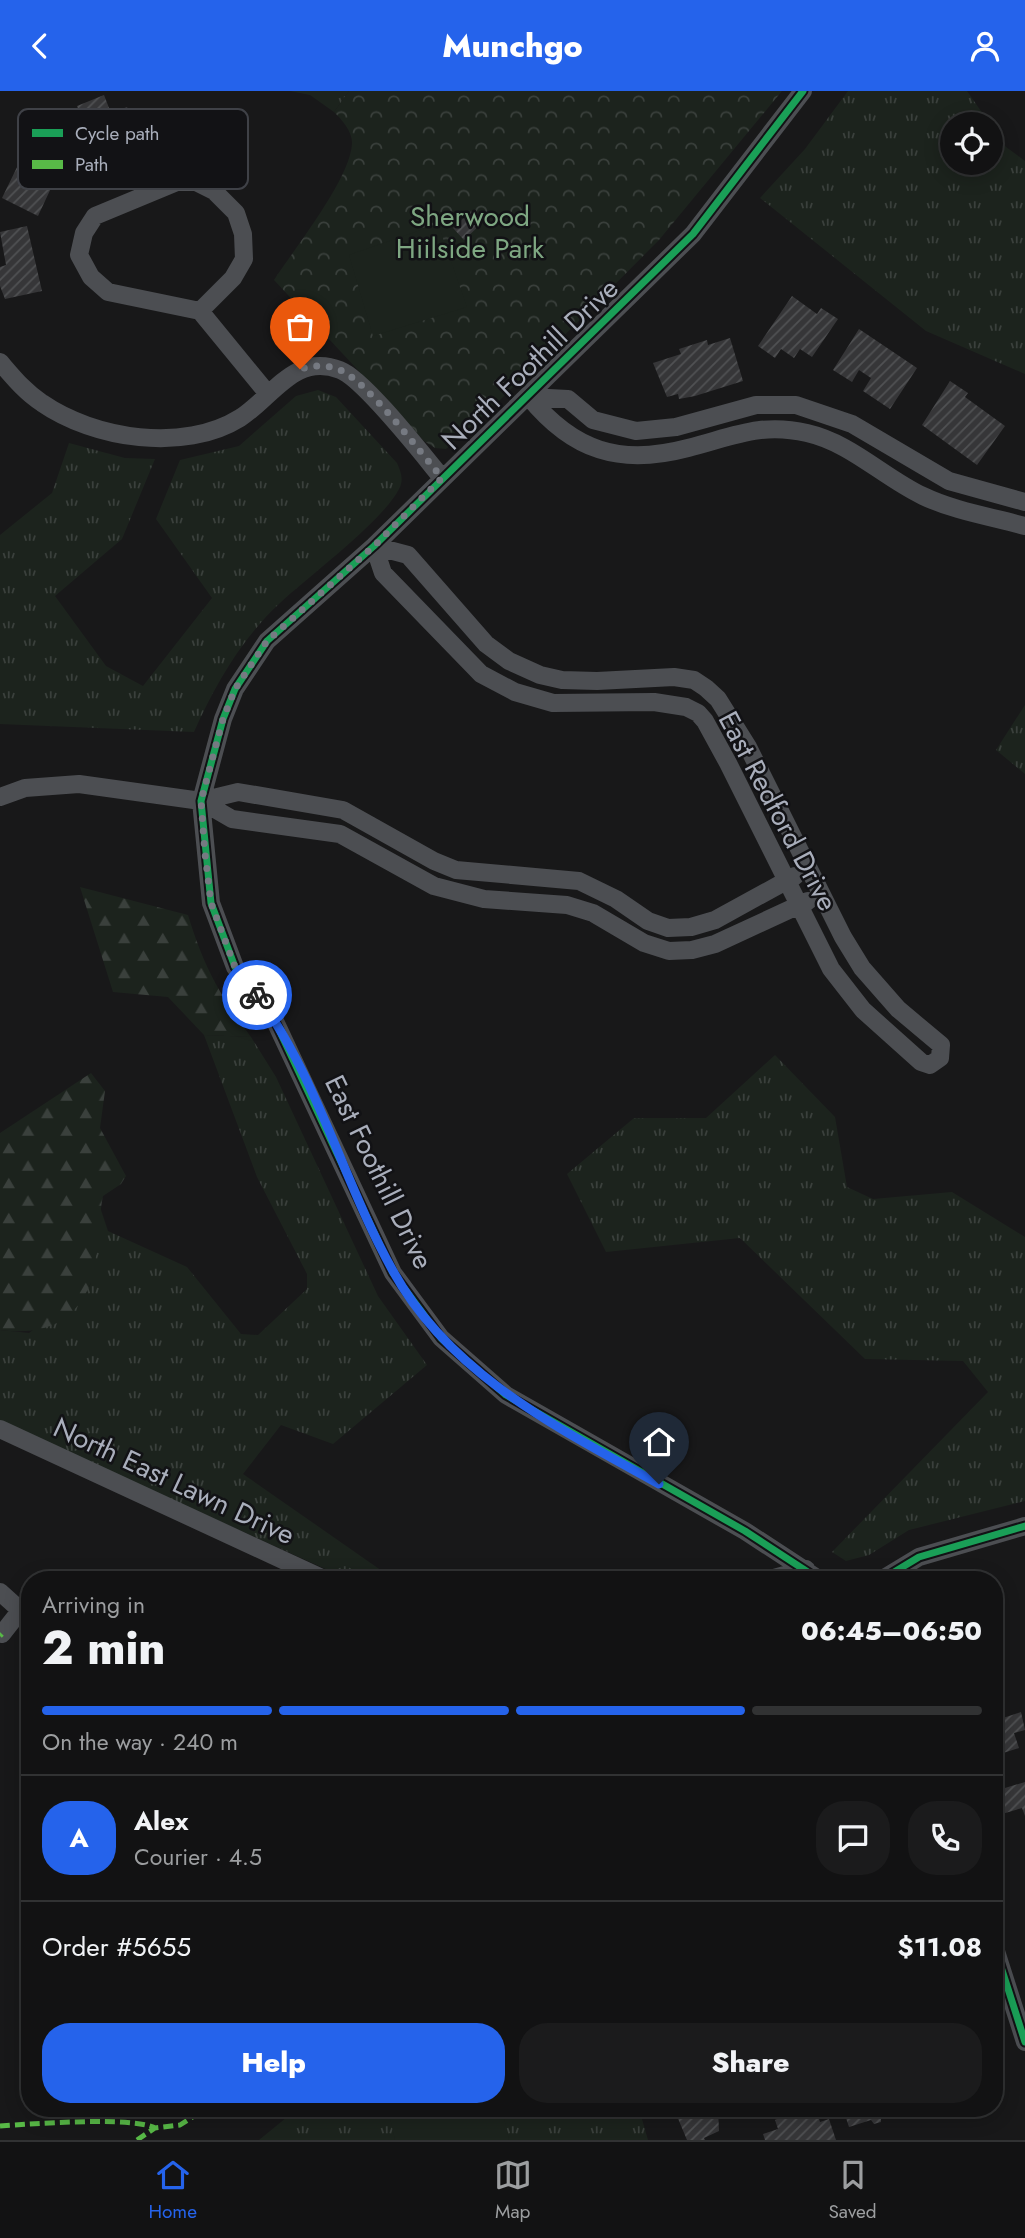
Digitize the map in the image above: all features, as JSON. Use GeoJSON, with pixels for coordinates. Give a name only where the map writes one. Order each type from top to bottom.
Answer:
{"type":"FeatureCollection","features":[{"type":"Feature","properties":{"kind":"street","name":"North Foothill Drive"},"geometry":{"type":"LineString","coordinates":[[201,801],[223,719],[248,667],[267,641],[374,546],[693,234],[803,91]]}},
{"type":"Feature","properties":{"kind":"street"},"geometry":{"type":"LineString","coordinates":[[160,189],[94,216],[84,233],[79,255],[91,277],[108,292],[200,311],[268,394]]}},
{"type":"Feature","properties":{"kind":"street"},"geometry":{"type":"LineString","coordinates":[[200,311],[233,278],[244,259],[243,233],[236,213],[210,189]]}},
{"type":"Feature","properties":{"kind":"street"},"geometry":{"type":"LineString","coordinates":[[0,362],[22,387],[42,404],[67,418],[126,435],[166,437],[215,429],[240,418],[300,369],[324,366],[340,370],[353,379],[405,434],[442,478]]}},
{"type":"Feature","properties":{"kind":"street"},"geometry":{"type":"LineString","coordinates":[[529,397],[568,399],[586,416],[603,424],[636,431],[660,430],[737,409],[796,405],[833,415],[949,481],[1025,502]]}},
{"type":"Feature","properties":{"kind":"street"},"geometry":{"type":"LineString","coordinates":[[529,397],[551,424],[594,447],[642,457],[690,448],[741,431],[784,429],[809,433],[840,445],[925,498],[1025,526]]}},
{"type":"Feature","properties":{"kind":"street"},"geometry":{"type":"LineString","coordinates":[[594,447],[603,424]]}},
{"type":"Feature","properties":{"kind":"street"},"geometry":{"type":"LineString","coordinates":[[971,511],[979,489]]}},
{"type":"Feature","properties":{"kind":"street","name":"East Redford Drive"},"geometry":{"type":"LineString","coordinates":[[374,546],[408,555],[486,644],[509,660],[540,675],[562,680],[597,681],[674,677],[694,680],[718,699],[748,747],[821,895],[862,968],[898,1009],[941,1045],[942,1053],[936,1063],[930,1065],[921,1062],[863,1010],[831,969],[728,763],[698,713],[686,707],[654,702],[553,703],[498,684],[481,674],[383,573],[374,546]]}},
{"type":"Feature","properties":{"kind":"street"},"geometry":{"type":"LineString","coordinates":[[0,797],[25,787],[79,784],[201,801],[238,792],[343,810],[434,861],[456,870],[579,881],[616,899],[648,921],[668,928],[691,927],[715,920],[808,869]]}},
{"type":"Feature","properties":{"kind":"street"},"geometry":{"type":"LineString","coordinates":[[201,801],[232,819],[340,834],[434,886],[484,899],[567,905],[593,913],[644,943],[669,951],[692,950],[715,943],[821,895]]}},
{"type":"Feature","properties":{"kind":"street","name":"East Foothill Drive"},"geometry":{"type":"LineString","coordinates":[[201,801],[211,903],[235,967],[274,1019],[300,1069],[393,1272],[441,1338],[506,1395],[809,1571]]}},
{"type":"Feature","properties":{"kind":"street","name":"North East Lawn Drive"},"geometry":{"type":"LineString","coordinates":[[0,1429],[307,1571]]}},
{"type":"Feature","properties":{"kind":"street"},"geometry":{"type":"LineString","coordinates":[[896,1571],[919,1557],[1025,1526]]}},
{"type":"Feature","properties":{"kind":"street"},"geometry":{"type":"LineString","coordinates":[[799,1571],[806,1569]]}},
{"type":"Feature","properties":{"kind":"street"},"geometry":{"type":"LineString","coordinates":[[0,1592],[21,1611]]}},
{"type":"Feature","properties":{"kind":"street"},"geometry":{"type":"LineString","coordinates":[[2,1634],[21,1618]]}},
{"type":"Feature","properties":{"kind":"street"},"geometry":{"type":"LineString","coordinates":[[1003,1998],[1025,2042]]}},
{"type":"Feature","properties":{"kind":"green space"},"geometry":{"type":"Polygon","coordinates":[[[290,91],[349,91],[334,112],[310,95],[290,91]]]}},
{"type":"Feature","properties":{"kind":"green space","name":"Sherwood Hiilside Park"},"geometry":{"type":"Polygon","coordinates":[[[349,91],[782,91],[659,240],[498,402],[446,449],[435,448],[424,441],[274,280],[332,194],[349,159],[351,135],[334,112],[349,91]]]}},
{"type":"Feature","properties":{"kind":"green space"},"geometry":{"type":"Polygon","coordinates":[[[848,91],[967,91],[982,112],[940,112],[940,175],[1003,175],[1003,143],[1025,161],[1025,374],[926,331],[760,198],[805,149],[848,91]]]}},
{"type":"Feature","properties":{"kind":"green space"},"geometry":{"type":"Polygon","coordinates":[[[438,224],[467,307],[373,336],[349,255],[438,224]]]}},
{"type":"Feature","properties":{"kind":"green space"},"geometry":{"type":"Polygon","coordinates":[[[318,390],[336,397],[397,463],[401,486],[377,517],[280,603],[253,631],[220,680],[194,732],[0,724],[0,535],[52,493],[69,443],[125,458],[155,459],[122,539],[55,596],[106,666],[143,686],[212,598],[156,519],[180,460],[239,446],[296,396],[318,390]]]}},
{"type":"Feature","properties":{"kind":"green space"},"geometry":{"type":"Polygon","coordinates":[[[1025,705],[1025,774],[996,750],[1025,705]]]}},
{"type":"Feature","properties":{"kind":"green space"},"geometry":{"type":"Polygon","coordinates":[[[80,887],[188,915],[214,979],[251,1037],[204,1035],[168,997],[113,992],[80,887]]]}},
{"type":"Feature","properties":{"kind":"green space"},"geometry":{"type":"Polygon","coordinates":[[[204,1035],[251,1037],[276,1077],[378,1296],[427,1365],[333,1444],[281,1425],[243,1474],[382,1571],[330,1571],[0,1422],[0,1330],[29,1333],[90,1286],[100,1207],[108,1231],[187,1267],[241,1334],[258,1335],[307,1289],[307,1274],[257,1177],[204,1035]]]}},
{"type":"Feature","properties":{"kind":"green space"},"geometry":{"type":"Polygon","coordinates":[[[775,1055],[835,1117],[847,1187],[873,1199],[952,1192],[1025,1237],[1025,1501],[909,1530],[869,1555],[846,1561],[832,1552],[988,1392],[963,1361],[865,1359],[740,1238],[606,1252],[567,1174],[634,1118],[706,1118],[775,1055]]]}},
{"type":"Feature","properties":{"kind":"green space"},"geometry":{"type":"Polygon","coordinates":[[[91,1073],[105,1091],[100,1128],[126,1176],[121,1184],[103,1196],[92,1279],[82,1300],[73,1311],[53,1325],[28,1331],[0,1330],[0,1133],[91,1073]]]}},
{"type":"Feature","properties":{"kind":"green space"},"geometry":{"type":"Polygon","coordinates":[[[287,2117],[641,2117],[648,2140],[259,2140],[287,2117]]]}},
{"type":"Feature","properties":{"kind":"green space"},"geometry":{"type":"Polygon","coordinates":[[[390,2117],[504,2117],[509,2140],[395,2140],[390,2117]]]}},
{"type":"Feature","properties":{"kind":"building"},"geometry":{"type":"Polygon","coordinates":[[[104,95],[109,109],[78,109],[77,106],[104,95]]]}},
{"type":"Feature","properties":{"kind":"building"},"geometry":{"type":"Polygon","coordinates":[[[18,165],[18,189],[51,189],[38,216],[2,198],[18,165]]]}},
{"type":"Feature","properties":{"kind":"building"},"geometry":{"type":"Polygon","coordinates":[[[471,211],[482,223],[464,240],[453,228],[471,211]]]}},
{"type":"Feature","properties":{"kind":"building"},"geometry":{"type":"Polygon","coordinates":[[[27,226],[42,291],[5,299],[0,286],[0,267],[6,265],[0,232],[27,226]]]}},
{"type":"Feature","properties":{"kind":"building"},"geometry":{"type":"Polygon","coordinates":[[[792,296],[817,314],[821,308],[838,319],[812,357],[800,349],[794,358],[781,349],[775,358],[758,346],[792,296]]]}},
{"type":"Feature","properties":{"kind":"building"},"geometry":{"type":"Polygon","coordinates":[[[859,329],[917,368],[890,409],[863,391],[871,378],[859,370],[852,382],[833,370],[859,329]]]}},
{"type":"Feature","properties":{"kind":"building"},"geometry":{"type":"Polygon","coordinates":[[[730,338],[743,381],[695,396],[679,399],[678,394],[667,397],[653,363],[681,354],[679,349],[707,340],[708,345],[730,338]]]}},
{"type":"Feature","properties":{"kind":"building"},"geometry":{"type":"Polygon","coordinates":[[[950,381],[968,393],[965,397],[1005,426],[977,465],[922,425],[950,381]]]}},
{"type":"Feature","properties":{"kind":"building"},"geometry":{"type":"Polygon","coordinates":[[[1021,1712],[1025,1730],[1014,1733],[1019,1748],[1003,1753],[1003,1718],[1021,1712]]]}},
{"type":"Feature","properties":{"kind":"building"},"geometry":{"type":"Polygon","coordinates":[[[1025,1782],[1025,1816],[1022,1808],[1003,1814],[1003,1789],[1025,1782]]]}},
{"type":"Feature","properties":{"kind":"building"},"geometry":{"type":"Polygon","coordinates":[[[677,2117],[718,2117],[719,2131],[704,2138],[705,2140],[687,2140],[677,2117]]]}},
{"type":"Feature","properties":{"kind":"building"},"geometry":{"type":"Polygon","coordinates":[[[782,2117],[818,2117],[820,2122],[829,2119],[836,2140],[765,2140],[763,2134],[778,2129],[775,2120],[782,2117]]]}},
{"type":"Feature","properties":{"kind":"building"},"geometry":{"type":"Polygon","coordinates":[[[846,2117],[881,2117],[881,2122],[874,2124],[871,2120],[849,2127],[846,2117]]]}},
{"type":"Feature","properties":{"kind":"marked path"},"geometry":{"type":"LineString","coordinates":[[137,2140],[155,2128],[180,2125],[192,2117]]}},
{"type":"Feature","properties":{"kind":"marked path"},"geometry":{"type":"LineString","coordinates":[[0,2126],[126,2122],[155,2128]]}},
{"type":"Feature","properties":{"kind":"cycle path"},"geometry":{"type":"LineString","coordinates":[[803,91],[693,234],[374,546],[267,641],[235,689],[223,719],[201,801],[211,903],[235,967],[274,1019],[393,1273],[441,1338],[506,1395],[745,1531],[806,1571]]}},
{"type":"Feature","properties":{"kind":"cycle path"},"geometry":{"type":"LineString","coordinates":[[896,1571],[919,1557],[1025,1526]]}},
{"type":"Feature","properties":{"kind":"cycle path"},"geometry":{"type":"LineString","coordinates":[[1003,1973],[1025,2042]]}},
{"type":"Feature","properties":{"kind":"way so far"},"geometry":{"type":"LineString","coordinates":[[257,995],[235,967],[211,903],[201,801],[223,719],[235,689],[267,641],[374,546],[442,478],[405,434],[347,374],[324,366],[300,369]]}},
{"type":"Feature","properties":{"kind":"route"},"geometry":{"type":"LineString","coordinates":[[257,995],[274,1019],[300,1069],[393,1272],[441,1338],[506,1395],[659,1484]]}}]}
